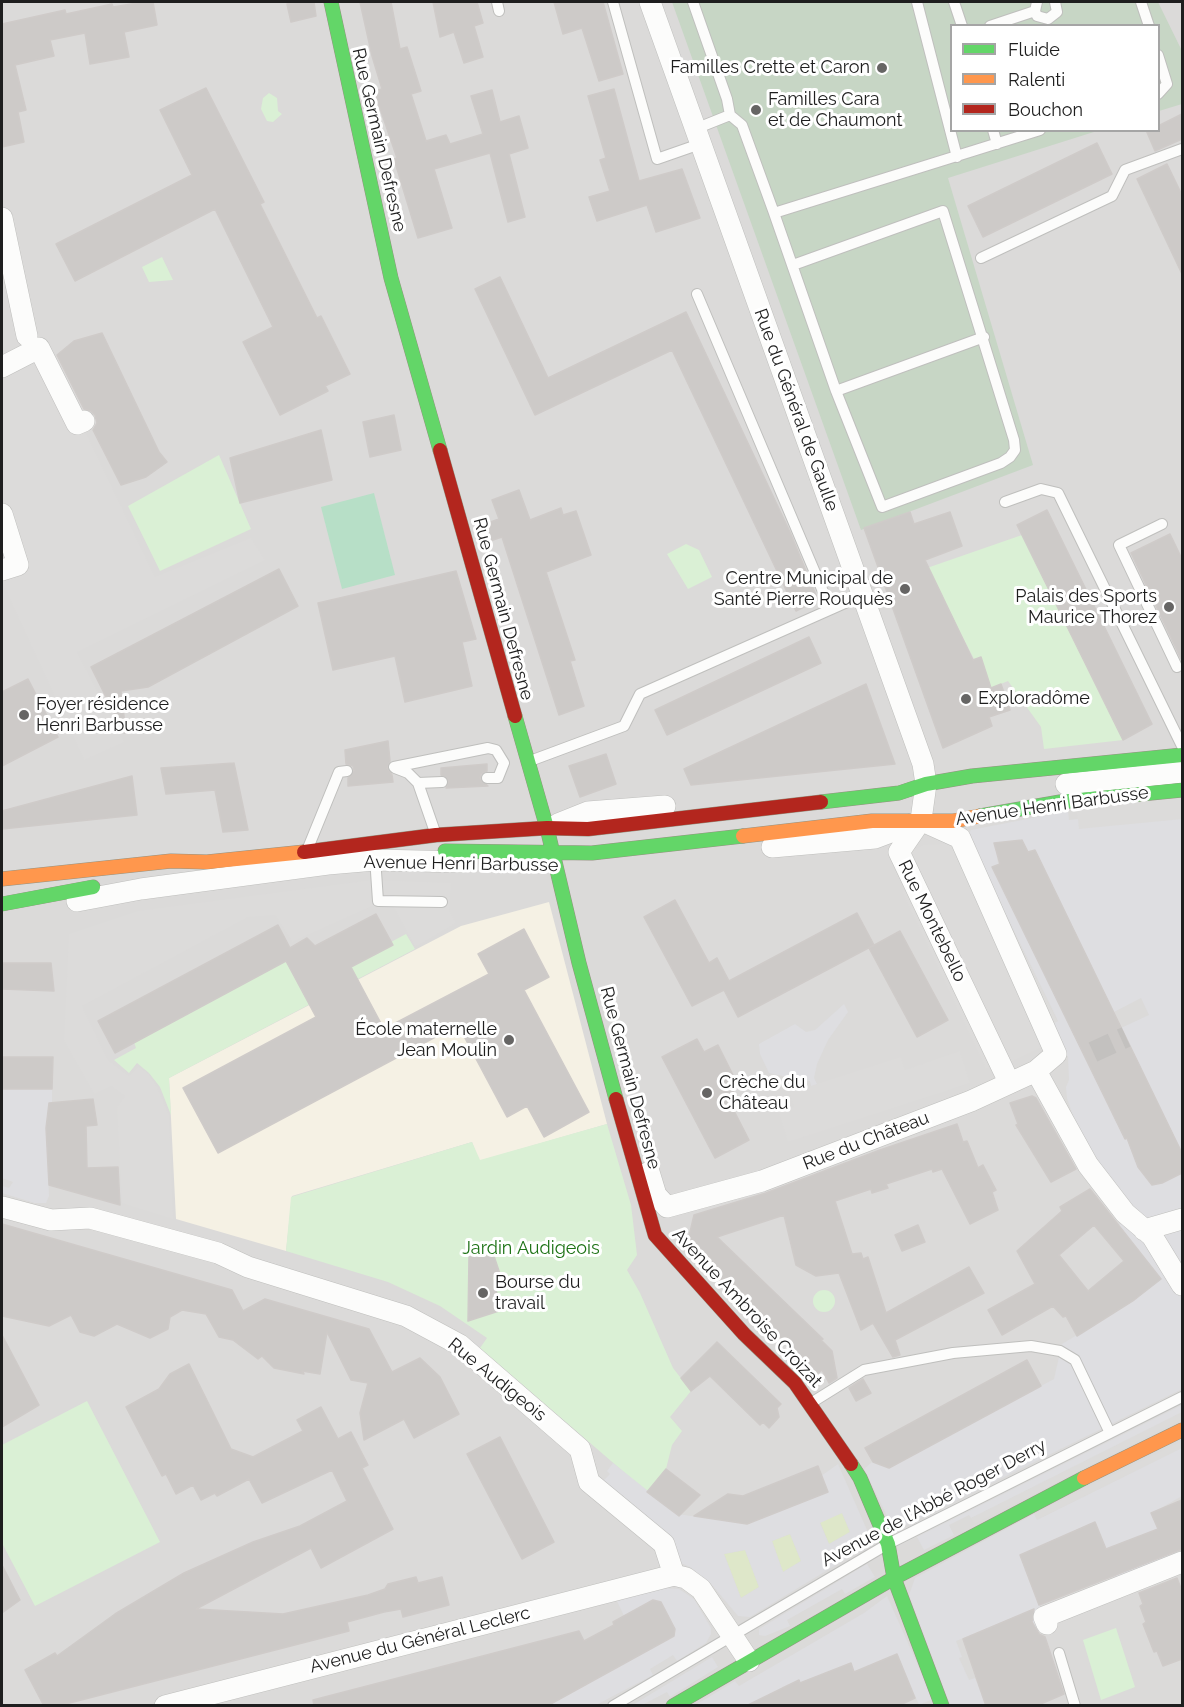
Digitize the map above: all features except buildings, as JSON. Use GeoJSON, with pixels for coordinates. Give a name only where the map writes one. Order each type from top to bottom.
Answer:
{"type":"FeatureCollection","features":[{"type":"Feature","properties":{"kind":"main road","name":"Rue Germain Defresne"},"geometry":{"type":"LineString","coordinates":[[331,2],[392,278],[547,828],[579,963],[653,1229]]}},
{"type":"Feature","properties":{"kind":"main road","name":"Avenue Henri Barbusse"},"geometry":{"type":"LineString","coordinates":[[926,784],[972,776],[1182,755]]}},
{"type":"Feature","properties":{"kind":"main road","name":"Avenue Henri Barbusse"},"geometry":{"type":"LineString","coordinates":[[921,820],[977,818],[1060,802],[1182,789]]}},
{"type":"Feature","properties":{"kind":"main road","name":"Avenue Henri Barbusse"},"geometry":{"type":"LineString","coordinates":[[2,879],[171,861],[207,862],[306,852],[374,852],[436,835],[547,828]]}},
{"type":"Feature","properties":{"kind":"main road","name":"Avenue Henri Barbusse"},"geometry":{"type":"LineString","coordinates":[[2,904],[170,873],[207,862]]}},
{"type":"Feature","properties":{"kind":"main road","name":"Avenue Ambroise Croizat"},"geometry":{"type":"LineString","coordinates":[[653,1229],[744,1334],[795,1383],[811,1403],[860,1478],[888,1544],[894,1578],[942,1706]]}},
{"type":"Feature","properties":{"kind":"main road"},"geometry":{"type":"LineString","coordinates":[[674,1706],[894,1578],[1055,1492],[1182,1430]]}},
{"type":"Feature","properties":{"kind":"street","name":"Rue du Général de Gaulle"},"geometry":{"type":"LineString","coordinates":[[650,2],[923,764],[926,784],[921,820]]}},
{"type":"Feature","properties":{"kind":"street"},"geometry":{"type":"LineString","coordinates":[[2,218],[27,336]]}},
{"type":"Feature","properties":{"kind":"street"},"geometry":{"type":"LineString","coordinates":[[2,368],[39,348],[77,424],[84,421]]}},
{"type":"Feature","properties":{"kind":"street"},"geometry":{"type":"LineString","coordinates":[[2,514],[18,565],[2,570]]}},
{"type":"Feature","properties":{"kind":"street","name":"Avenue Henri Barbusse"},"geometry":{"type":"LineString","coordinates":[[1061,784],[1182,772]]}},
{"type":"Feature","properties":{"kind":"street","name":"Avenue Henri Barbusse"},"geometry":{"type":"LineString","coordinates":[[547,828],[588,812],[712,803],[898,783],[926,784]]}},
{"type":"Feature","properties":{"kind":"street","name":"Avenue Henri Barbusse"},"geometry":{"type":"LineString","coordinates":[[2,917],[141,889],[374,852],[554,860],[875,838],[886,836],[921,820]]}},
{"type":"Feature","properties":{"kind":"street","name":"Rue du Château"},"geometry":{"type":"LineString","coordinates":[[667,1207],[762,1181],[971,1101],[1036,1071],[1056,1054],[960,838],[921,820]]}},
{"type":"Feature","properties":{"kind":"street","name":"Rue Montebello"},"geometry":{"type":"LineString","coordinates":[[921,820],[899,852],[1009,1082]]}},
{"type":"Feature","properties":{"kind":"street"},"geometry":{"type":"LineString","coordinates":[[1036,1071],[1088,1166],[1125,1213],[1152,1236],[1182,1285]]}},
{"type":"Feature","properties":{"kind":"street"},"geometry":{"type":"LineString","coordinates":[[630,1144],[638,1148],[645,1158],[656,1195],[667,1207],[653,1229]]}},
{"type":"Feature","properties":{"kind":"street","name":"Rue Audigeois"},"geometry":{"type":"LineString","coordinates":[[2,1207],[51,1220],[90,1218],[218,1252],[248,1267],[406,1316],[460,1345],[580,1449],[589,1482],[664,1544],[674,1575]]}},
{"type":"Feature","properties":{"kind":"street"},"geometry":{"type":"LineString","coordinates":[[1144,1230],[1182,1220]]}},
{"type":"Feature","properties":{"kind":"street"},"geometry":{"type":"LineString","coordinates":[[1047,1624],[1044,1617],[1182,1562]]}},
{"type":"Feature","properties":{"kind":"street"},"geometry":{"type":"LineString","coordinates":[[674,1575],[686,1578],[701,1588],[749,1661]]}},
{"type":"Feature","properties":{"kind":"street","name":"Avenue du Général Leclerc"},"geometry":{"type":"LineString","coordinates":[[165,1706],[674,1575]]}},
{"type":"Feature","properties":{"kind":"lane"},"geometry":{"type":"LineString","coordinates":[[613,2],[657,159],[698,137],[730,115]]}},
{"type":"Feature","properties":{"kind":"lane"},"geometry":{"type":"LineString","coordinates":[[693,2],[730,115],[742,125],[836,391],[882,507],[1001,463],[1015,450],[984,337],[943,211],[793,265]]}},
{"type":"Feature","properties":{"kind":"lane"},"geometry":{"type":"LineString","coordinates":[[917,2],[950,130]]}},
{"type":"Feature","properties":{"kind":"lane"},"geometry":{"type":"LineString","coordinates":[[954,2],[961,24]]}},
{"type":"Feature","properties":{"kind":"lane"},"geometry":{"type":"LineString","coordinates":[[1141,2],[1148,24]]}},
{"type":"Feature","properties":{"kind":"lane"},"geometry":{"type":"LineString","coordinates":[[995,24],[1036,6],[1042,19],[1051,22],[1059,3]]}},
{"type":"Feature","properties":{"kind":"lane"},"geometry":{"type":"LineString","coordinates":[[1160,61],[1167,84],[1160,92]]}},
{"type":"Feature","properties":{"kind":"lane"},"geometry":{"type":"LineString","coordinates":[[951,132],[957,157]]}},
{"type":"Feature","properties":{"kind":"lane"},"geometry":{"type":"LineString","coordinates":[[994,132],[997,144]]}},
{"type":"Feature","properties":{"kind":"lane"},"geometry":{"type":"LineString","coordinates":[[774,213],[1034,132]]}},
{"type":"Feature","properties":{"kind":"lane"},"geometry":{"type":"LineString","coordinates":[[981,258],[1112,196],[1125,170],[1182,149]]}},
{"type":"Feature","properties":{"kind":"lane"},"geometry":{"type":"LineString","coordinates":[[697,294],[830,609]]}},
{"type":"Feature","properties":{"kind":"lane"},"geometry":{"type":"LineString","coordinates":[[836,391],[984,337]]}},
{"type":"Feature","properties":{"kind":"lane"},"geometry":{"type":"LineString","coordinates":[[1005,502],[1041,489],[1058,493],[1182,746]]}},
{"type":"Feature","properties":{"kind":"lane"},"geometry":{"type":"LineString","coordinates":[[1162,524],[1119,545],[1180,666],[1182,679]]}},
{"type":"Feature","properties":{"kind":"lane"},"geometry":{"type":"LineString","coordinates":[[527,763],[624,726],[640,694],[789,630],[863,595]]}},
{"type":"Feature","properties":{"kind":"lane"},"geometry":{"type":"LineString","coordinates":[[436,835],[418,783],[408,773],[392,768],[488,748],[496,750],[504,763],[498,778],[488,778]]}},
{"type":"Feature","properties":{"kind":"lane"},"geometry":{"type":"LineString","coordinates":[[306,852],[339,772],[347,771]]}},
{"type":"Feature","properties":{"kind":"lane","name":"Avenue Henri Barbusse"},"geometry":{"type":"LineString","coordinates":[[926,784],[974,786],[1042,780]]}},
{"type":"Feature","properties":{"kind":"lane"},"geometry":{"type":"LineString","coordinates":[[418,783],[442,782]]}},
{"type":"Feature","properties":{"kind":"lane","name":"Avenue Henri Barbusse"},"geometry":{"type":"LineString","coordinates":[[921,820],[1042,794]]}},
{"type":"Feature","properties":{"kind":"lane"},"geometry":{"type":"LineString","coordinates":[[374,852],[378,901],[442,902]]}},
{"type":"Feature","properties":{"kind":"lane"},"geometry":{"type":"LineString","coordinates":[[811,1403],[864,1370],[952,1353],[1031,1346],[1060,1351],[1075,1360],[1110,1433]]}},
{"type":"Feature","properties":{"kind":"lane","name":"Avenue de l'Abbé Roger Derry"},"geometry":{"type":"LineString","coordinates":[[613,1706],[888,1544],[1182,1396]]}},
{"type":"Feature","properties":{"kind":"lane"},"geometry":{"type":"LineString","coordinates":[[1059,1653],[1075,1706]]}},
{"type":"Feature","properties":{"kind":"shaded area"},"geometry":{"type":"Polygon","coordinates":[[[2,2],[1182,2],[1182,1705],[2,1706],[2,2]]]}},
{"type":"Feature","properties":{"kind":"shaded area"},"geometry":{"type":"Polygon","coordinates":[[[44,345],[155,577],[251,538],[265,560],[77,652],[124,742],[84,760],[2,582],[2,360],[44,345]]]}},
{"type":"Feature","properties":{"kind":"shaded area"},"geometry":{"type":"Polygon","coordinates":[[[1182,795],[1182,819],[1079,830],[1076,807],[1182,795]]]}},
{"type":"Feature","properties":{"kind":"shaded area"},"geometry":{"type":"Polygon","coordinates":[[[1068,811],[1069,820],[1078,819],[1079,829],[1182,819],[1182,1153],[1121,1028],[1149,1015],[1141,998],[1114,1012],[1035,850],[1028,852],[1022,840],[995,843],[998,864],[993,867],[1125,1139],[1127,1138],[1138,1167],[1151,1183],[1182,1173],[1182,1215],[1144,1223],[1103,1172],[1074,1119],[1067,1098],[1068,1056],[1065,1056],[1050,1026],[1058,1021],[997,896],[964,840],[971,830],[1068,811]]]}},
{"type":"Feature","properties":{"kind":"shaded area"},"geometry":{"type":"Polygon","coordinates":[[[964,843],[997,895],[1058,1022],[1050,1026],[1044,1046],[1010,1062],[1007,1057],[986,1069],[902,892],[907,890],[907,853],[923,845],[964,843]]]}},
{"type":"Feature","properties":{"kind":"shaded area"},"geometry":{"type":"Polygon","coordinates":[[[372,880],[451,883],[449,910],[456,923],[415,947],[393,906],[374,905],[292,942],[275,915],[248,917],[82,1006],[108,1060],[129,1076],[138,1066],[149,1074],[169,1115],[173,1219],[122,1203],[117,1107],[125,1096],[111,1086],[94,1094],[64,1041],[69,934],[138,911],[372,880]]]}},
{"type":"Feature","properties":{"kind":"shaded area"},"geometry":{"type":"Polygon","coordinates":[[[549,902],[607,1124],[479,1161],[472,1142],[292,1196],[286,1251],[176,1219],[169,1078],[461,926],[549,902]]]}},
{"type":"Feature","properties":{"kind":"shaded area"},"geometry":{"type":"Polygon","coordinates":[[[844,1004],[848,1012],[828,1040],[817,1064],[814,1078],[817,1084],[811,1086],[810,1081],[803,1080],[802,1076],[794,1075],[792,1078],[769,1073],[760,1054],[759,1044],[795,1024],[806,1032],[815,1030],[844,1004]]]}},
{"type":"Feature","properties":{"kind":"shaded area"},"geometry":{"type":"Polygon","coordinates":[[[960,1051],[970,1083],[788,1142],[778,1111],[794,1107],[789,1093],[901,1057],[905,1070],[960,1051]]]}},
{"type":"Feature","properties":{"kind":"shaded area"},"geometry":{"type":"Polygon","coordinates":[[[2,1089],[52,1089],[52,1116],[46,1128],[49,1196],[46,1203],[35,1203],[2,1193],[2,1186],[9,1188],[13,1182],[2,1178],[2,1089]]]}},
{"type":"Feature","properties":{"kind":"shaded area"},"geometry":{"type":"Polygon","coordinates":[[[1126,1219],[1182,1226],[1182,1389],[907,1525],[889,1520],[864,1469],[872,1462],[889,1468],[1054,1379],[1062,1344],[1135,1300],[1160,1279],[1118,1226],[1126,1219]]]}},
{"type":"Feature","properties":{"kind":"shaded area"},"geometry":{"type":"Polygon","coordinates":[[[1182,1405],[1182,1412],[971,1518],[969,1515],[949,1525],[954,1535],[924,1550],[917,1537],[1182,1405]]]}},
{"type":"Feature","properties":{"kind":"shaded area"},"geometry":{"type":"Polygon","coordinates":[[[1182,1412],[1182,1419],[974,1524],[971,1518],[1182,1412]]]}},
{"type":"Feature","properties":{"kind":"shaded area"},"geometry":{"type":"Polygon","coordinates":[[[1182,1441],[1182,1448],[1036,1520],[1034,1514],[1182,1441]]]}},
{"type":"Feature","properties":{"kind":"shaded area"},"geometry":{"type":"Polygon","coordinates":[[[1182,1448],[1182,1496],[1152,1513],[1170,1557],[1117,1577],[1094,1522],[1020,1555],[1047,1624],[1022,1634],[1014,1617],[956,1641],[962,1657],[959,1658],[969,1680],[975,1678],[986,1705],[950,1705],[909,1595],[915,1578],[1034,1514],[1037,1520],[1182,1448]]]}},
{"type":"Feature","properties":{"kind":"shaded area"},"geometry":{"type":"Polygon","coordinates":[[[613,1463],[677,1514],[747,1524],[824,1494],[826,1488],[821,1476],[838,1464],[871,1539],[864,1548],[750,1617],[738,1616],[712,1585],[690,1567],[679,1562],[603,1481],[610,1474],[607,1471],[613,1463]],[[842,1513],[820,1523],[829,1544],[850,1532],[842,1513]],[[790,1534],[772,1541],[783,1572],[801,1561],[790,1534]],[[745,1550],[724,1554],[741,1598],[759,1587],[745,1550]]]}},
{"type":"Feature","properties":{"kind":"shaded area"},"geometry":{"type":"Polygon","coordinates":[[[867,1564],[875,1577],[845,1594],[842,1589],[787,1620],[790,1626],[765,1636],[759,1635],[759,1629],[867,1564]]]}},
{"type":"Feature","properties":{"kind":"shaded area"},"geometry":{"type":"Polygon","coordinates":[[[660,1588],[679,1589],[694,1599],[711,1628],[711,1634],[706,1643],[677,1661],[673,1655],[650,1669],[653,1675],[596,1705],[547,1706],[674,1636],[675,1629],[662,1604],[653,1600],[624,1616],[616,1599],[660,1588]]]}},
{"type":"Feature","properties":{"kind":"shaded area"},"geometry":{"type":"Polygon","coordinates":[[[887,1596],[933,1699],[919,1705],[897,1654],[854,1672],[850,1663],[818,1681],[816,1676],[800,1683],[799,1680],[782,1687],[783,1690],[755,1705],[694,1706],[735,1681],[739,1686],[864,1613],[887,1596]]]}},
{"type":"Feature","properties":{"kind":"shaded area"},"geometry":{"type":"Polygon","coordinates":[[[712,1657],[718,1667],[670,1697],[667,1692],[642,1705],[631,1706],[712,1657]]]}},
{"type":"Feature","properties":{"kind":"green space"},"geometry":{"type":"Polygon","coordinates":[[[672,2],[1158,2],[1182,51],[1182,104],[1160,111],[1160,24],[950,24],[950,132],[1094,132],[948,178],[1033,465],[861,530],[672,2]]]}},
{"type":"Feature","properties":{"kind":"green space"},"geometry":{"type":"Polygon","coordinates":[[[269,93],[277,98],[278,111],[282,114],[273,122],[267,121],[261,109],[263,98],[269,93]]]}},
{"type":"Feature","properties":{"kind":"green space"},"geometry":{"type":"Polygon","coordinates":[[[162,257],[173,280],[149,282],[142,267],[162,257]]]}},
{"type":"Feature","properties":{"kind":"green space"},"geometry":{"type":"Polygon","coordinates":[[[219,455],[251,529],[160,571],[128,506],[219,455]]]}},
{"type":"Feature","properties":{"kind":"green space"},"geometry":{"type":"Polygon","coordinates":[[[374,493],[395,575],[342,589],[321,507],[374,493]]]}},
{"type":"Feature","properties":{"kind":"green space"},"geometry":{"type":"Polygon","coordinates":[[[1022,535],[1123,740],[1044,749],[1041,727],[1008,681],[991,688],[981,657],[974,659],[927,568],[1022,535]]]}},
{"type":"Feature","properties":{"kind":"green space"},"geometry":{"type":"Polygon","coordinates":[[[686,544],[699,550],[712,577],[688,589],[667,554],[686,544]]]}},
{"type":"Feature","properties":{"kind":"green space"},"geometry":{"type":"Polygon","coordinates":[[[406,934],[415,949],[169,1078],[171,1115],[160,1087],[149,1073],[137,1063],[129,1073],[114,1060],[136,1048],[134,1042],[286,961],[303,993],[392,945],[391,942],[406,934]]]}},
{"type":"Feature","properties":{"kind":"green space","name":"Jardin Audigeois"},"geometry":{"type":"Polygon","coordinates":[[[607,1124],[631,1205],[637,1255],[627,1270],[640,1293],[673,1368],[691,1391],[670,1417],[682,1431],[672,1445],[666,1469],[647,1492],[480,1348],[487,1338],[440,1306],[388,1282],[286,1251],[291,1197],[472,1142],[480,1160],[607,1124]]]}},
{"type":"Feature","properties":{"kind":"green space"},"geometry":{"type":"Polygon","coordinates":[[[824,1290],[832,1293],[835,1301],[832,1309],[824,1312],[816,1309],[813,1301],[816,1293],[824,1290]]]}},
{"type":"Feature","properties":{"kind":"green space"},"geometry":{"type":"Polygon","coordinates":[[[87,1401],[160,1542],[35,1606],[2,1543],[2,1445],[87,1401]]]}},
{"type":"Feature","properties":{"kind":"green space"},"geometry":{"type":"Polygon","coordinates":[[[842,1513],[850,1532],[829,1544],[820,1522],[842,1513]]]}},
{"type":"Feature","properties":{"kind":"green space"},"geometry":{"type":"Polygon","coordinates":[[[790,1534],[801,1561],[783,1572],[772,1541],[790,1534]]]}},
{"type":"Feature","properties":{"kind":"green space"},"geometry":{"type":"Polygon","coordinates":[[[745,1550],[759,1587],[741,1598],[724,1554],[745,1550]]]}},
{"type":"Feature","properties":{"kind":"green space"},"geometry":{"type":"Polygon","coordinates":[[[1116,1628],[1135,1687],[1101,1700],[1083,1640],[1116,1628]]]}},
{"type":"Feature","properties":{"kind":"tunnel"},"geometry":{"type":"LineString","coordinates":[[1093,1052],[1126,1037]]}},
{"type":"Feature","properties":{"kind":"traffic: fast"},"geometry":{"type":"LineString","coordinates":[[331,2],[391,278],[440,450]]}},
{"type":"Feature","properties":{"kind":"traffic: fast"},"geometry":{"type":"LineString","coordinates":[[515,716],[547,828],[579,963],[616,1099]]}},
{"type":"Feature","properties":{"kind":"traffic: fast"},"geometry":{"type":"LineString","coordinates":[[821,802],[899,793],[926,784],[972,776],[1182,755]]}},
{"type":"Feature","properties":{"kind":"traffic: fast"},"geometry":{"type":"LineString","coordinates":[[980,816],[1060,802],[1182,790]]}},
{"type":"Feature","properties":{"kind":"traffic: fast"},"geometry":{"type":"LineString","coordinates":[[445,851],[592,853],[743,836]]}},
{"type":"Feature","properties":{"kind":"traffic: fast"},"geometry":{"type":"LineString","coordinates":[[2,904],[93,887]]}},
{"type":"Feature","properties":{"kind":"traffic: fast"},"geometry":{"type":"LineString","coordinates":[[851,1464],[860,1478],[888,1544],[894,1578],[942,1706]]}},
{"type":"Feature","properties":{"kind":"traffic: fast"},"geometry":{"type":"LineString","coordinates":[[673,1706],[894,1578],[1084,1478]]}},
{"type":"Feature","properties":{"kind":"traffic: slow"},"geometry":{"type":"LineString","coordinates":[[743,836],[872,821],[953,821],[980,816]]}},
{"type":"Feature","properties":{"kind":"traffic: slow"},"geometry":{"type":"LineString","coordinates":[[2,879],[171,861],[207,862],[304,852]]}},
{"type":"Feature","properties":{"kind":"traffic: slow"},"geometry":{"type":"LineString","coordinates":[[1084,1478],[1182,1430]]}},
{"type":"Feature","properties":{"kind":"traffic: jam"},"geometry":{"type":"LineString","coordinates":[[440,450],[515,716]]}},
{"type":"Feature","properties":{"kind":"traffic: jam"},"geometry":{"type":"LineString","coordinates":[[304,852],[436,835],[547,828],[588,829],[821,802]]}},
{"type":"Feature","properties":{"kind":"traffic: jam"},"geometry":{"type":"LineString","coordinates":[[616,1099],[655,1235],[744,1334],[795,1383],[851,1464]]}},
{"type":"Feature","properties":{"kind":"place","name":"Familles Crette et Caron"},"geometry":{"type":"Point","coordinates":[882,68]}},
{"type":"Feature","properties":{"kind":"place","name":"Familles Cara et de Chaumont"},"geometry":{"type":"Point","coordinates":[756,110]}},
{"type":"Feature","properties":{"kind":"place","name":"Centre Municipal de Santé Pierre Rouquès"},"geometry":{"type":"Point","coordinates":[905,589]}},
{"type":"Feature","properties":{"kind":"place","name":"Palais des Sports Maurice Thorez"},"geometry":{"type":"Point","coordinates":[1169,607]}},
{"type":"Feature","properties":{"kind":"place","name":"Exploradôme"},"geometry":{"type":"Point","coordinates":[966,699]}},
{"type":"Feature","properties":{"kind":"place","name":"Foyer résidence Henri Barbusse"},"geometry":{"type":"Point","coordinates":[24,715]}},
{"type":"Feature","properties":{"kind":"place","name":"École maternelle Jean Moulin"},"geometry":{"type":"Point","coordinates":[509,1040]}},
{"type":"Feature","properties":{"kind":"place","name":"Crèche du Château"},"geometry":{"type":"Point","coordinates":[707,1093]}},
{"type":"Feature","properties":{"kind":"place","name":"Bourse du travail"},"geometry":{"type":"Point","coordinates":[483,1293]}}]}
